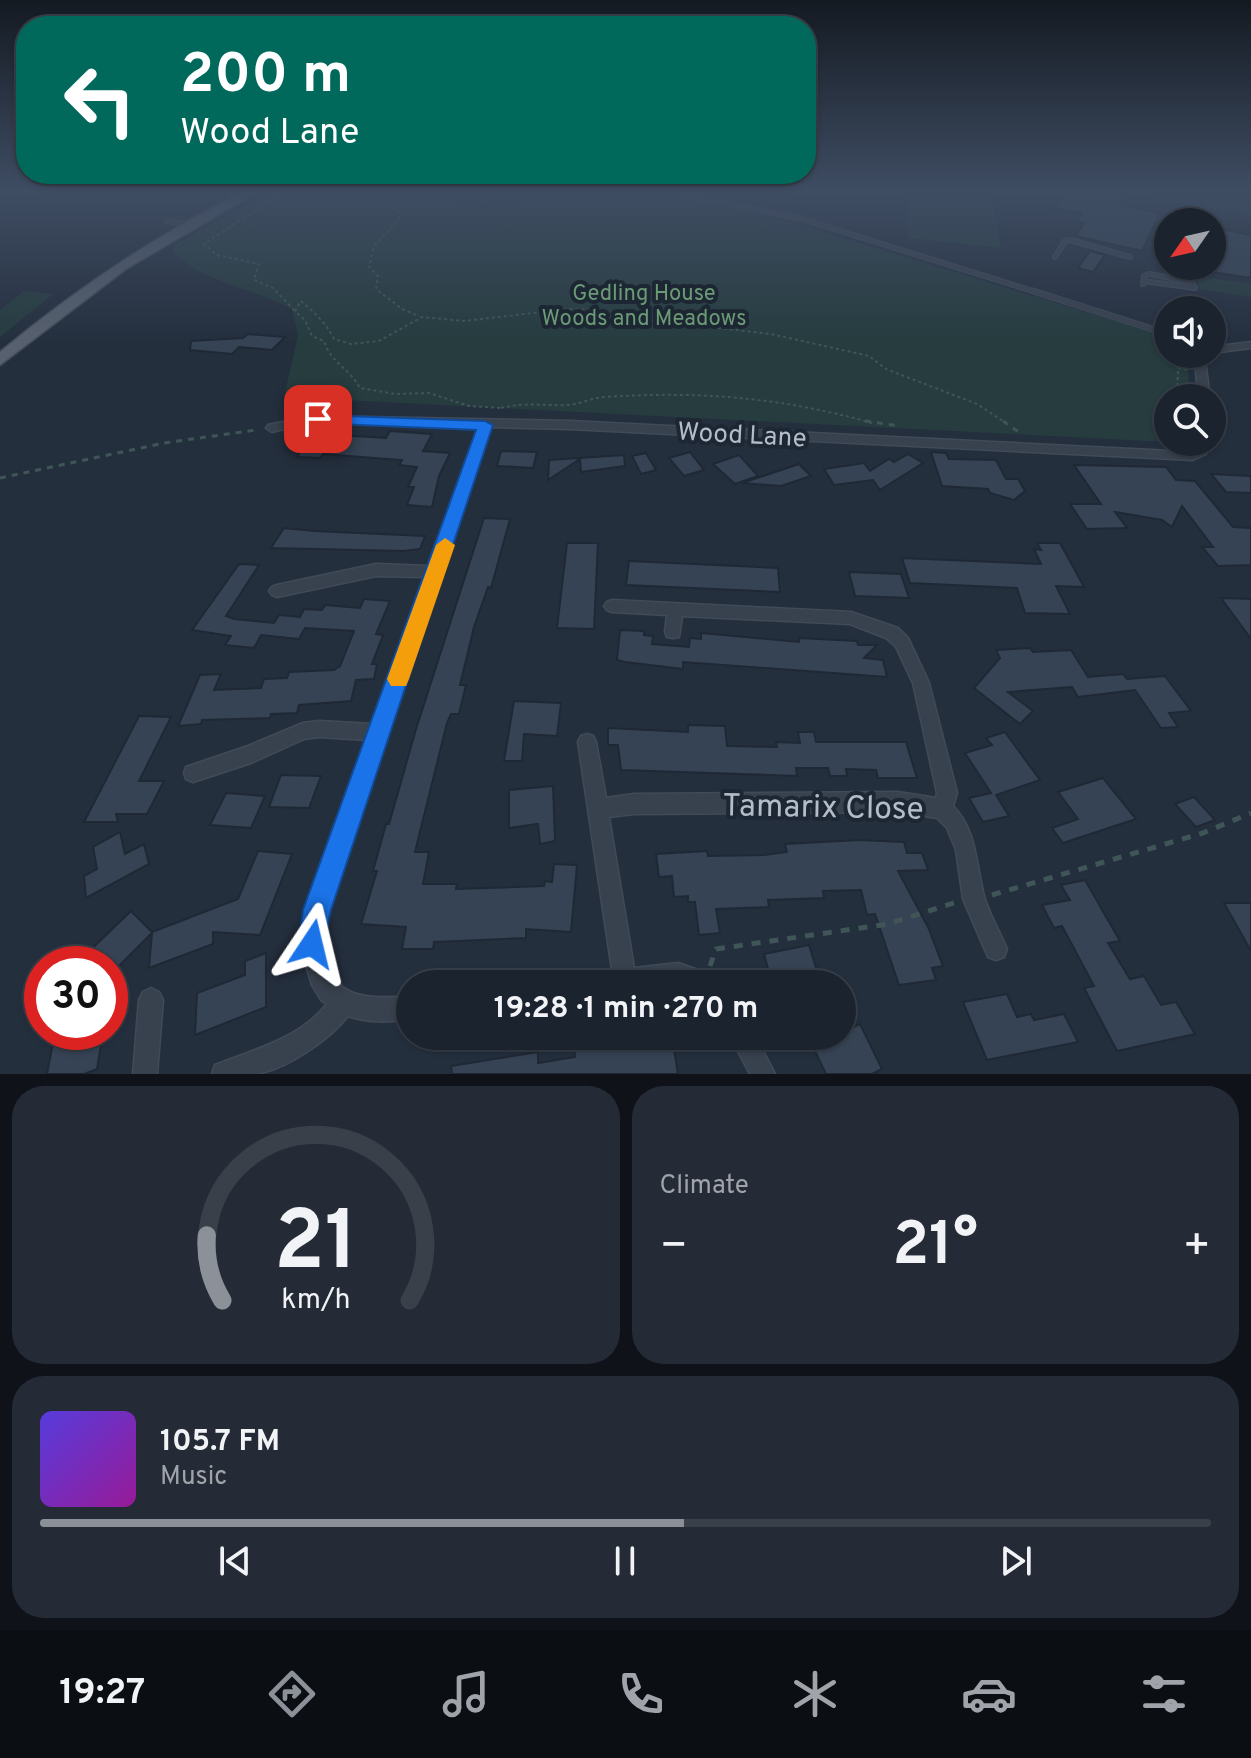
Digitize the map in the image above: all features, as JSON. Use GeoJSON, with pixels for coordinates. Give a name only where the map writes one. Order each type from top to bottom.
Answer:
{"type":"FeatureCollection","features":[{"type":"Feature","properties":{"kind":"main road"},"geometry":{"type":"LineString","coordinates":[[0,360],[88,286],[159,241]]}},
{"type":"Feature","properties":{"kind":"street"},"geometry":{"type":"LineString","coordinates":[[1226,348],[1251,345]]}},
{"type":"Feature","properties":{"kind":"street"},"geometry":{"type":"LineString","coordinates":[[1199,368],[1202,384]]}},
{"type":"Feature","properties":{"kind":"street","name":"Wood Lane"},"geometry":{"type":"LineString","coordinates":[[272,428],[312,419],[570,425],[1154,454]]}},
{"type":"Feature","properties":{"kind":"street"},"geometry":{"type":"LineString","coordinates":[[396,1009],[362,1011],[343,1003],[321,981],[312,944],[317,910],[485,425]]}},
{"type":"Feature","properties":{"kind":"street"},"geometry":{"type":"LineString","coordinates":[[277,591],[376,570],[436,572]]}},
{"type":"Feature","properties":{"kind":"street"},"geometry":{"type":"LineString","coordinates":[[612,606],[851,618],[892,633],[902,643],[921,683],[947,793],[942,809]]}},
{"type":"Feature","properties":{"kind":"street"},"geometry":{"type":"LineString","coordinates":[[673,632],[675,611]]}},
{"type":"Feature","properties":{"kind":"street"},"geometry":{"type":"LineString","coordinates":[[193,773],[251,754],[303,731],[319,729],[379,733]]}},
{"type":"Feature","properties":{"kind":"street"},"geometry":{"type":"LineString","coordinates":[[587,742],[623,970]]}},
{"type":"Feature","properties":{"kind":"street","name":"Tamarix Close"},"geometry":{"type":"LineString","coordinates":[[598,809],[634,804],[898,802],[942,809],[954,821],[966,850],[974,899],[996,949]]}},
{"type":"Feature","properties":{"kind":"street"},"geometry":{"type":"LineString","coordinates":[[145,1074],[151,1000]]}},
{"type":"Feature","properties":{"kind":"street"},"geometry":{"type":"LineString","coordinates":[[224,1074],[302,1044],[330,1023],[343,1003]]}},
{"type":"Feature","properties":{"kind":"street"},"geometry":{"type":"LineString","coordinates":[[750,1050],[763,1074]]}},
{"type":"Feature","properties":{"kind":"lane"},"geometry":{"type":"LineString","coordinates":[[872,241],[1154,330]]}},
{"type":"Feature","properties":{"kind":"lane"},"geometry":{"type":"LineString","coordinates":[[1055,257],[1065,241]]}},
{"type":"Feature","properties":{"kind":"lane"},"geometry":{"type":"LineString","coordinates":[[1074,241],[1130,257]]}},
{"type":"Feature","properties":{"kind":"lane"},"geometry":{"type":"LineString","coordinates":[[1149,274],[1192,282],[1195,288],[1143,283],[1149,274]]}},
{"type":"Feature","properties":{"kind":"path"},"geometry":{"type":"LineString","coordinates":[[208,241],[204,244],[217,255],[259,264],[254,280],[273,288],[305,320],[312,336],[324,341],[329,358],[353,375],[360,388],[395,394],[429,393],[469,406],[500,408],[517,404],[571,405],[610,396],[726,394],[818,408],[878,425],[908,427]]}},
{"type":"Feature","properties":{"kind":"path"},"geometry":{"type":"LineString","coordinates":[[377,241],[369,254],[369,267],[378,276],[376,289],[402,309],[422,317],[464,321],[568,309],[598,310],[606,315],[810,341],[869,356],[886,369],[977,404],[1008,428],[1031,438]]}},
{"type":"Feature","properties":{"kind":"path"},"geometry":{"type":"LineString","coordinates":[[295,311],[301,301],[305,303],[309,311],[325,322],[334,339],[351,344],[379,341],[407,322],[422,317]]}},
{"type":"Feature","properties":{"kind":"path"},"geometry":{"type":"LineString","coordinates":[[485,425],[500,408]]}},
{"type":"Feature","properties":{"kind":"path"},"geometry":{"type":"LineString","coordinates":[[0,478],[164,443],[272,428]]}},
{"type":"Feature","properties":{"kind":"path"},"geometry":{"type":"LineString","coordinates":[[999,430],[1008,428]]}},
{"type":"Feature","properties":{"kind":"path"},"geometry":{"type":"LineString","coordinates":[[710,970],[716,949],[888,924],[1168,844],[1251,813]]}},
{"type":"Feature","properties":{"kind":"green space","name":"Gedling House Woods and Meadows"},"geometry":{"type":"Polygon","coordinates":[[[181,241],[853,241],[1154,333],[1154,368],[1188,368],[1189,384],[1154,384],[1154,441],[284,397],[298,335],[292,309],[213,278],[172,252],[174,245],[181,241]]]}},
{"type":"Feature","properties":{"kind":"green space"},"geometry":{"type":"Polygon","coordinates":[[[937,241],[1000,241],[1001,248],[937,241]]]}},
{"type":"Feature","properties":{"kind":"green space"},"geometry":{"type":"Polygon","coordinates":[[[1197,280],[1251,284],[1251,297],[1200,289],[1197,280]]]}},
{"type":"Feature","properties":{"kind":"green space"},"geometry":{"type":"Polygon","coordinates":[[[24,291],[53,294],[0,337],[0,310],[24,291]]]}},
{"type":"Feature","properties":{"kind":"building"},"geometry":{"type":"Polygon","coordinates":[[[1099,241],[1147,241],[1142,251],[1099,241]]]}},
{"type":"Feature","properties":{"kind":"building"},"geometry":{"type":"Polygon","coordinates":[[[1226,241],[1251,241],[1251,278],[1226,274],[1226,241]]]}},
{"type":"Feature","properties":{"kind":"building"},"geometry":{"type":"Polygon","coordinates":[[[1090,251],[1105,255],[1093,272],[1078,268],[1090,251]]]}},
{"type":"Feature","properties":{"kind":"building"},"geometry":{"type":"Polygon","coordinates":[[[248,334],[285,337],[272,350],[239,347],[232,354],[190,350],[191,341],[243,338],[248,334]]]}},
{"type":"Feature","properties":{"kind":"building"},"geometry":{"type":"Polygon","coordinates":[[[390,431],[432,434],[423,451],[450,453],[439,476],[432,507],[407,505],[414,487],[408,487],[417,467],[399,465],[402,460],[323,454],[320,458],[297,457],[306,443],[315,444],[321,434],[386,438],[390,431]]]}},
{"type":"Feature","properties":{"kind":"building"},"geometry":{"type":"Polygon","coordinates":[[[501,451],[537,452],[533,468],[497,466],[501,451]]]}},
{"type":"Feature","properties":{"kind":"building"},"geometry":{"type":"Polygon","coordinates":[[[690,452],[704,470],[684,476],[669,458],[690,452]]]}},
{"type":"Feature","properties":{"kind":"building"},"geometry":{"type":"Polygon","coordinates":[[[931,452],[946,453],[949,459],[996,460],[1006,479],[1018,479],[1025,491],[1014,500],[990,493],[988,489],[942,486],[931,452]]]}},
{"type":"Feature","properties":{"kind":"building"},"geometry":{"type":"Polygon","coordinates":[[[646,453],[656,470],[641,474],[632,456],[646,453]]]}},
{"type":"Feature","properties":{"kind":"building"},"geometry":{"type":"Polygon","coordinates":[[[908,454],[923,463],[880,490],[873,480],[834,485],[824,469],[864,463],[870,471],[889,459],[894,462],[908,454]]]}},
{"type":"Feature","properties":{"kind":"building"},"geometry":{"type":"Polygon","coordinates":[[[624,455],[625,466],[581,472],[580,459],[548,480],[549,460],[624,455]]]}},
{"type":"Feature","properties":{"kind":"building"},"geometry":{"type":"Polygon","coordinates":[[[739,455],[758,476],[735,484],[713,464],[739,455]]]}},
{"type":"Feature","properties":{"kind":"building"},"geometry":{"type":"Polygon","coordinates":[[[799,464],[811,476],[781,486],[742,483],[799,464]]]}},
{"type":"Feature","properties":{"kind":"building"},"geometry":{"type":"Polygon","coordinates":[[[1074,465],[1166,467],[1176,480],[1195,481],[1233,527],[1251,528],[1251,565],[1218,566],[1202,547],[1213,547],[1182,506],[1172,527],[1162,520],[1115,512],[1127,528],[1087,529],[1070,504],[1101,504],[1074,465]]]}},
{"type":"Feature","properties":{"kind":"building"},"geometry":{"type":"Polygon","coordinates":[[[1211,474],[1251,476],[1251,493],[1226,492],[1211,474]]]}},
{"type":"Feature","properties":{"kind":"building"},"geometry":{"type":"Polygon","coordinates":[[[484,518],[510,519],[491,588],[488,587],[474,627],[460,685],[466,685],[459,714],[451,714],[447,723],[415,852],[429,852],[423,884],[457,884],[456,889],[544,886],[545,881],[552,882],[554,864],[577,865],[571,932],[526,929],[526,938],[434,942],[433,949],[402,949],[406,927],[361,924],[377,871],[373,871],[386,824],[389,824],[484,518]]]}},
{"type":"Feature","properties":{"kind":"building"},"geometry":{"type":"Polygon","coordinates":[[[284,528],[425,536],[420,549],[404,551],[271,548],[284,528]]]}},
{"type":"Feature","properties":{"kind":"building"},"geometry":{"type":"Polygon","coordinates":[[[567,543],[598,543],[594,629],[557,628],[567,543]]]}},
{"type":"Feature","properties":{"kind":"building"},"geometry":{"type":"Polygon","coordinates":[[[1037,543],[1060,543],[1084,587],[1056,586],[1070,614],[1025,613],[1017,588],[910,583],[902,558],[1041,564],[1034,549],[1041,550],[1037,543]]]}},
{"type":"Feature","properties":{"kind":"building"},"geometry":{"type":"Polygon","coordinates":[[[629,561],[778,568],[780,592],[626,585],[629,561]]]}},
{"type":"Feature","properties":{"kind":"building"},"geometry":{"type":"Polygon","coordinates":[[[239,564],[259,565],[226,616],[234,619],[274,623],[279,615],[300,617],[304,609],[322,610],[325,605],[360,608],[364,599],[390,601],[376,634],[383,635],[372,664],[377,664],[374,679],[356,680],[351,701],[299,705],[297,713],[271,714],[270,718],[202,720],[201,724],[178,726],[200,675],[221,674],[214,690],[261,688],[264,679],[287,678],[289,672],[334,670],[340,666],[354,631],[305,628],[299,639],[261,635],[254,648],[225,645],[231,636],[192,630],[239,564]]]}},
{"type":"Feature","properties":{"kind":"building"},"geometry":{"type":"Polygon","coordinates":[[[849,572],[901,574],[909,598],[855,596],[849,572]]]}},
{"type":"Feature","properties":{"kind":"building"},"geometry":{"type":"Polygon","coordinates":[[[1221,598],[1251,599],[1251,639],[1221,598]]]}},
{"type":"Feature","properties":{"kind":"building"},"geometry":{"type":"Polygon","coordinates":[[[620,630],[644,631],[644,635],[653,636],[652,644],[689,647],[690,638],[701,639],[701,633],[799,642],[799,638],[857,641],[858,645],[877,645],[864,658],[883,660],[887,677],[683,662],[683,669],[625,662],[617,660],[620,630]]]}},
{"type":"Feature","properties":{"kind":"building"},"geometry":{"type":"Polygon","coordinates":[[[1030,648],[1033,652],[1071,650],[1088,677],[1123,674],[1127,679],[1165,676],[1191,711],[1169,713],[1178,727],[1161,728],[1135,690],[1078,697],[1072,687],[1008,692],[1033,711],[1020,724],[974,688],[1000,658],[996,650],[1030,648]]]}},
{"type":"Feature","properties":{"kind":"building"},"geometry":{"type":"Polygon","coordinates":[[[514,701],[561,703],[557,736],[524,734],[522,761],[504,761],[514,701]]]}},
{"type":"Feature","properties":{"kind":"building"},"geometry":{"type":"Polygon","coordinates":[[[139,716],[171,717],[139,781],[164,781],[147,814],[116,814],[118,822],[84,822],[139,716]]]}},
{"type":"Feature","properties":{"kind":"building"},"geometry":{"type":"Polygon","coordinates":[[[688,725],[725,726],[727,746],[777,747],[776,742],[800,743],[798,732],[814,732],[816,742],[906,742],[917,778],[878,778],[876,770],[846,769],[847,776],[830,776],[828,768],[796,768],[797,776],[621,770],[618,745],[608,745],[608,728],[688,732],[688,725]]]}},
{"type":"Feature","properties":{"kind":"building"},"geometry":{"type":"Polygon","coordinates":[[[1005,732],[1040,780],[996,795],[1009,816],[983,822],[969,798],[991,793],[965,753],[992,745],[986,738],[1005,732]]]}},
{"type":"Feature","properties":{"kind":"building"},"geometry":{"type":"Polygon","coordinates":[[[281,775],[321,776],[309,808],[269,807],[281,775]]]}},
{"type":"Feature","properties":{"kind":"building"},"geometry":{"type":"Polygon","coordinates":[[[1103,778],[1136,819],[1063,843],[1052,828],[1078,819],[1058,792],[1103,778]]]}},
{"type":"Feature","properties":{"kind":"building"},"geometry":{"type":"Polygon","coordinates":[[[553,786],[555,841],[540,844],[538,824],[509,828],[509,790],[553,786]]]}},
{"type":"Feature","properties":{"kind":"building"},"geometry":{"type":"Polygon","coordinates":[[[226,793],[265,796],[251,828],[210,825],[226,793]]]}},
{"type":"Feature","properties":{"kind":"building"},"geometry":{"type":"Polygon","coordinates":[[[1194,797],[1215,820],[1196,827],[1175,804],[1194,797]]]}},
{"type":"Feature","properties":{"kind":"building"},"geometry":{"type":"Polygon","coordinates":[[[120,832],[125,854],[144,844],[149,864],[86,898],[84,876],[97,869],[93,847],[120,832]]]}},
{"type":"Feature","properties":{"kind":"building"},"geometry":{"type":"Polygon","coordinates":[[[859,840],[904,842],[907,853],[922,853],[928,870],[898,871],[928,927],[943,966],[932,968],[936,980],[899,985],[875,914],[867,915],[861,890],[823,891],[824,898],[768,900],[769,907],[716,909],[720,933],[699,935],[695,902],[688,902],[688,896],[674,897],[672,876],[659,877],[656,854],[707,851],[708,856],[764,855],[787,852],[785,844],[859,840]]]}},
{"type":"Feature","properties":{"kind":"building"},"geometry":{"type":"Polygon","coordinates":[[[258,851],[292,854],[260,935],[213,932],[213,944],[149,968],[152,933],[128,957],[128,946],[95,946],[131,911],[152,932],[238,899],[258,851]]]}},
{"type":"Feature","properties":{"kind":"building"},"geometry":{"type":"Polygon","coordinates":[[[1085,880],[1120,941],[1108,943],[1130,979],[1144,976],[1161,1005],[1176,1002],[1195,1034],[1117,1051],[1084,988],[1094,986],[1062,926],[1054,928],[1042,905],[1070,900],[1061,885],[1085,880]]]}},
{"type":"Feature","properties":{"kind":"building"},"geometry":{"type":"Polygon","coordinates":[[[1224,903],[1251,903],[1251,951],[1224,903]]]}},
{"type":"Feature","properties":{"kind":"building"},"geometry":{"type":"Polygon","coordinates":[[[809,945],[817,970],[768,970],[764,954],[809,945]]]}},
{"type":"Feature","properties":{"kind":"building"},"geometry":{"type":"Polygon","coordinates":[[[266,953],[266,1007],[195,1035],[197,993],[245,975],[245,961],[266,953]]]}},
{"type":"Feature","properties":{"kind":"building"},"geometry":{"type":"Polygon","coordinates":[[[1007,994],[1017,1017],[1031,1014],[1034,1020],[1064,1014],[1078,1042],[987,1060],[963,1002],[1007,994]]]}},
{"type":"Feature","properties":{"kind":"building"},"geometry":{"type":"Polygon","coordinates":[[[860,1024],[882,1069],[872,1074],[826,1074],[814,1050],[856,1050],[856,1026],[860,1024]]]}},
{"type":"Feature","properties":{"kind":"building"},"geometry":{"type":"Polygon","coordinates":[[[52,1050],[100,1050],[97,1069],[84,1074],[47,1074],[52,1050]]]}},
{"type":"Feature","properties":{"kind":"building"},"geometry":{"type":"Polygon","coordinates":[[[574,1050],[674,1050],[678,1074],[452,1074],[451,1066],[538,1052],[538,1063],[575,1057],[574,1050]]]}},
{"type":"Feature","properties":{"kind":"slow traffic"},"geometry":{"type":"LineString","coordinates":[[398,679],[445,545]]}},
{"type":"Feature","properties":{"kind":"route"},"geometry":{"type":"LineString","coordinates":[[312,944],[317,910],[485,425],[318,419]]}}]}
